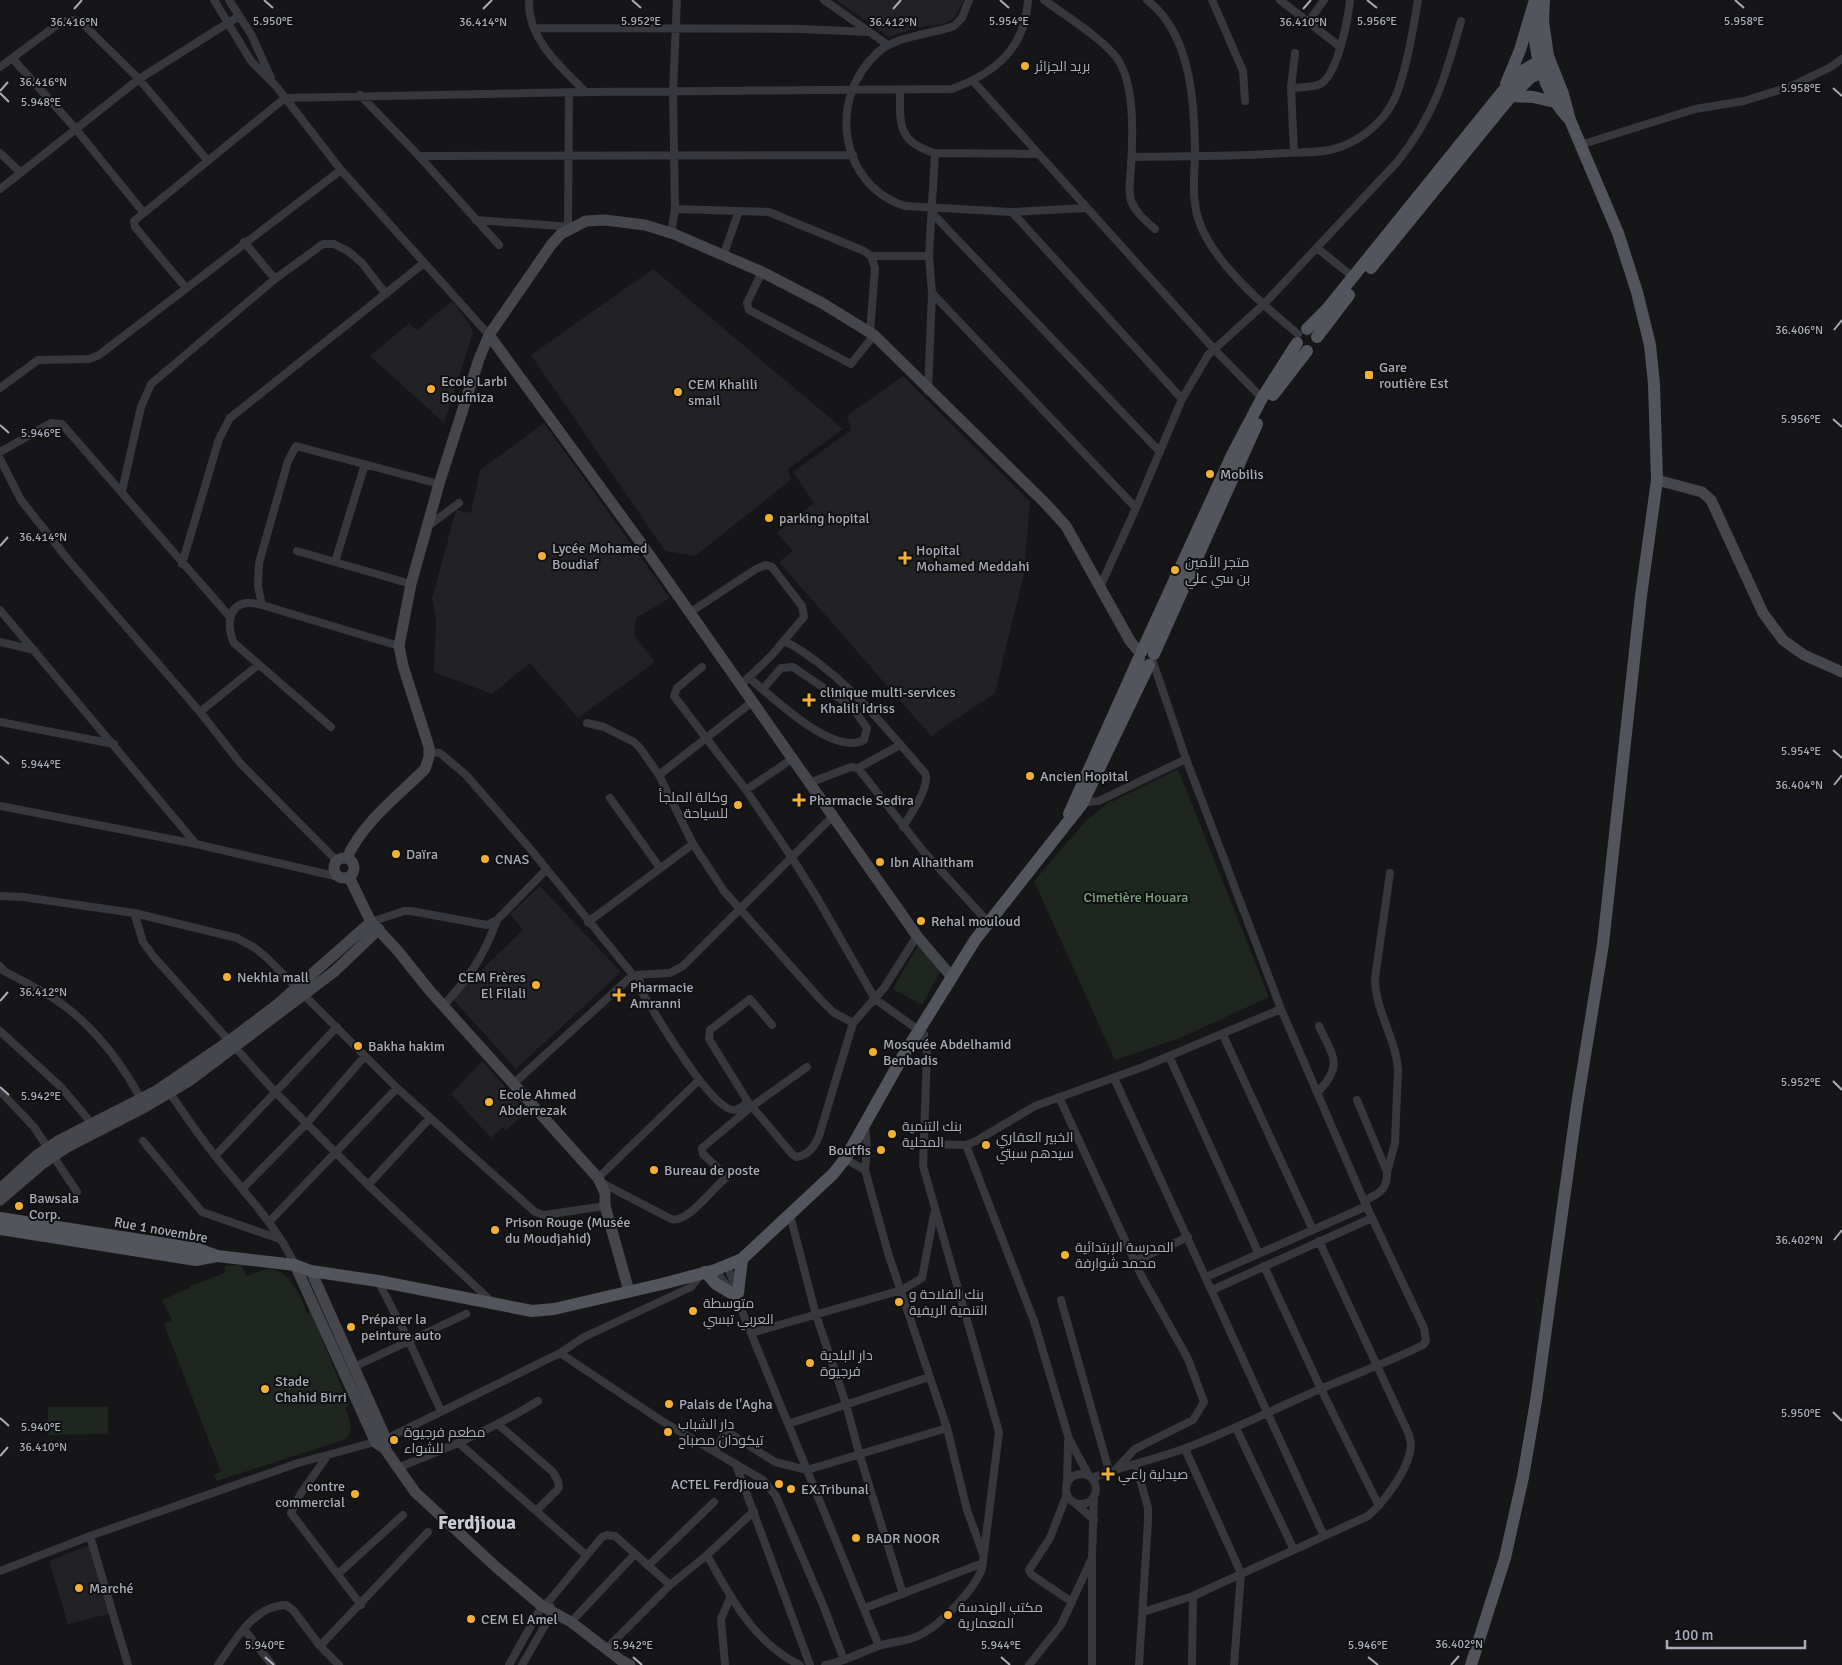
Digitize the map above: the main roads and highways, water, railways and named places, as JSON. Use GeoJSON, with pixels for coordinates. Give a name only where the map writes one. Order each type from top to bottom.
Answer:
{"type":"FeatureCollection","features":[{"type":"Feature","properties":{"kind":"main road"},"geometry":{"type":"LineString","coordinates":[[1471,1665],[1505,1558],[1523,1477],[1536,1401],[1577,1105],[1603,944],[1641,596],[1657,480],[1654,384],[1650,344],[1637,292],[1618,233],[1570,120],[1563,94],[1545,64],[1544,0]]}},
{"type":"Feature","properties":{"kind":"main road"},"geometry":{"type":"LineString","coordinates":[[1534,6],[1534,34],[1545,64],[1555,102],[1570,120]]}},
{"type":"Feature","properties":{"kind":"main road"},"geometry":{"type":"LineString","coordinates":[[217,1256],[295,1265],[311,1271],[378,1281],[496,1305],[543,1311],[727,1266],[742,1259],[790,1215],[833,1174],[845,1159],[951,976],[988,922],[1066,821],[1078,802],[1124,696],[1146,657],[1260,419],[1305,339],[1345,300],[1508,94],[1534,6]]}},
{"type":"Feature","properties":{"kind":"main road"},"geometry":{"type":"LineString","coordinates":[[1146,657],[1232,455],[1262,398],[1352,277],[1508,94],[1545,64]]}},
{"type":"Feature","properties":{"kind":"main road"},"geometry":{"type":"LineString","coordinates":[[1508,94],[1555,102]]}},
{"type":"Feature","properties":{"kind":"main road"},"geometry":{"type":"LineString","coordinates":[[629,1291],[605,1206],[600,1181],[443,1006],[375,926],[344,877],[334,868],[363,832],[425,769],[430,752],[420,714],[403,666],[399,646],[411,584],[439,484],[476,367],[489,335],[551,245],[571,227],[586,221],[605,220],[645,225],[671,232],[762,272],[822,303],[872,334],[928,391],[1045,503],[1066,526],[1130,641],[1146,657]]}},
{"type":"Feature","properties":{"kind":"main road"},"geometry":{"type":"LineString","coordinates":[[489,335],[642,543],[689,613],[745,681],[752,702],[834,815],[917,936],[951,976]]}},
{"type":"Feature","properties":{"kind":"main road"},"geometry":{"type":"LineString","coordinates":[[1657,480],[1702,492],[1711,500],[1763,613],[1782,640],[1804,655],[1842,672]]}},
{"type":"Feature","properties":{"kind":"main road"},"geometry":{"type":"LineString","coordinates":[[342,859],[354,866],[353,873],[344,877]]}},
{"type":"Feature","properties":{"kind":"main road"},"geometry":{"type":"LineString","coordinates":[[0,1189],[37,1155],[69,1146],[167,1089],[232,1045],[299,992],[335,972],[375,926]]}},
{"type":"Feature","properties":{"kind":"main road"},"geometry":{"type":"LineString","coordinates":[[0,1200],[50,1152],[92,1124],[143,1103]]}},
{"type":"Feature","properties":{"kind":"main road","name":"Rue 1 novembre"},"geometry":{"type":"LineString","coordinates":[[0,1218],[198,1249],[217,1256]]}},
{"type":"Feature","properties":{"kind":"main road","name":"Rue 1 novembre"},"geometry":{"type":"LineString","coordinates":[[0,1229],[196,1260],[217,1256]]}},
{"type":"Feature","properties":{"kind":"main road"},"geometry":{"type":"LineString","coordinates":[[707,1272],[716,1284],[736,1295],[742,1259]]}},
{"type":"Feature","properties":{"kind":"main road"},"geometry":{"type":"LineString","coordinates":[[295,1265],[383,1443],[410,1486],[429,1506],[546,1603],[552,1612],[571,1622],[630,1665]]}},
{"type":"Feature","properties":{"kind":"main road"},"geometry":{"type":"LineString","coordinates":[[311,1271],[354,1367],[383,1443]]}},
{"type":"Feature","properties":{"kind":"place","name":"بريد الجزائر"},"geometry":{"type":"Point","coordinates":[1025,66]}},
{"type":"Feature","properties":{"kind":"place","name":"Gare routière Est"},"geometry":{"type":"Point","coordinates":[1369,375]}},
{"type":"Feature","properties":{"kind":"place","name":"Ecole Larbi Boufniza"},"geometry":{"type":"Point","coordinates":[431,389]}},
{"type":"Feature","properties":{"kind":"place","name":"CEM Khalili smail"},"geometry":{"type":"Point","coordinates":[678,392]}},
{"type":"Feature","properties":{"kind":"place","name":"Mobilis"},"geometry":{"type":"Point","coordinates":[1210,474]}},
{"type":"Feature","properties":{"kind":"place","name":"parking hopital"},"geometry":{"type":"Point","coordinates":[769,518]}},
{"type":"Feature","properties":{"kind":"place","name":"Lycée Mohamed Boudiaf"},"geometry":{"type":"Point","coordinates":[542,556]}},
{"type":"Feature","properties":{"kind":"place","name":"Hopital Mohamed Meddahi"},"geometry":{"type":"Point","coordinates":[905,558]}},
{"type":"Feature","properties":{"kind":"place","name":"متجر الأمين بن سي علي"},"geometry":{"type":"Point","coordinates":[1175,570]}},
{"type":"Feature","properties":{"kind":"place","name":"clinique multi-services Khalili Idriss"},"geometry":{"type":"Point","coordinates":[809,700]}},
{"type":"Feature","properties":{"kind":"place","name":"Ancien Hopital"},"geometry":{"type":"Point","coordinates":[1030,776]}},
{"type":"Feature","properties":{"kind":"place","name":"Pharmacie Sedira"},"geometry":{"type":"Point","coordinates":[799,800]}},
{"type":"Feature","properties":{"kind":"place","name":"وكالة الملجأ للسياحة"},"geometry":{"type":"Point","coordinates":[738,805]}},
{"type":"Feature","properties":{"kind":"place","name":"Daïra"},"geometry":{"type":"Point","coordinates":[396,854]}},
{"type":"Feature","properties":{"kind":"place","name":"CNAS"},"geometry":{"type":"Point","coordinates":[485,859]}},
{"type":"Feature","properties":{"kind":"place","name":"Ibn Alhaitham"},"geometry":{"type":"Point","coordinates":[880,862]}},
{"type":"Feature","properties":{"kind":"place","name":"Rehal mouloud"},"geometry":{"type":"Point","coordinates":[921,921]}},
{"type":"Feature","properties":{"kind":"place","name":"Nekhla mall"},"geometry":{"type":"Point","coordinates":[227,977]}},
{"type":"Feature","properties":{"kind":"place","name":"CEM Frères El Filali"},"geometry":{"type":"Point","coordinates":[536,985]}},
{"type":"Feature","properties":{"kind":"place","name":"Pharmacie Amranni"},"geometry":{"type":"Point","coordinates":[619,995]}},
{"type":"Feature","properties":{"kind":"place","name":"Bakha hakim"},"geometry":{"type":"Point","coordinates":[358,1046]}},
{"type":"Feature","properties":{"kind":"place","name":"Mosquée Abdelhamid Benbadis"},"geometry":{"type":"Point","coordinates":[873,1052]}},
{"type":"Feature","properties":{"kind":"place","name":"Ecole Ahmed Abderrezak"},"geometry":{"type":"Point","coordinates":[489,1102]}},
{"type":"Feature","properties":{"kind":"place","name":"بنك التنمية المحلية"},"geometry":{"type":"Point","coordinates":[892,1134]}},
{"type":"Feature","properties":{"kind":"place","name":"الخبير العقاري سيدهم سبتي"},"geometry":{"type":"Point","coordinates":[986,1145]}},
{"type":"Feature","properties":{"kind":"place","name":"Boutfis"},"geometry":{"type":"Point","coordinates":[881,1150]}},
{"type":"Feature","properties":{"kind":"place","name":"Bureau de poste"},"geometry":{"type":"Point","coordinates":[654,1170]}},
{"type":"Feature","properties":{"kind":"place","name":"Bawsala Corp."},"geometry":{"type":"Point","coordinates":[19,1206]}},
{"type":"Feature","properties":{"kind":"place","name":"Prison Rouge (Musée du Moudjahid)"},"geometry":{"type":"Point","coordinates":[495,1230]}},
{"type":"Feature","properties":{"kind":"place","name":"المدرسة الإبتدائية محمد شوارفة"},"geometry":{"type":"Point","coordinates":[1065,1255]}},
{"type":"Feature","properties":{"kind":"place","name":"بنك الفلاحة و التنمية الريفية"},"geometry":{"type":"Point","coordinates":[899,1302]}},
{"type":"Feature","properties":{"kind":"place","name":"متوسطة العربي تبسي"},"geometry":{"type":"Point","coordinates":[693,1311]}},
{"type":"Feature","properties":{"kind":"place","name":"Préparer la peinture auto"},"geometry":{"type":"Point","coordinates":[351,1327]}},
{"type":"Feature","properties":{"kind":"place","name":"دار البلدية فرجيوة"},"geometry":{"type":"Point","coordinates":[810,1363]}},
{"type":"Feature","properties":{"kind":"place","name":"Stade Chahid Birri"},"geometry":{"type":"Point","coordinates":[265,1389]}},
{"type":"Feature","properties":{"kind":"place","name":"Palais de l'Agha"},"geometry":{"type":"Point","coordinates":[669,1404]}},
{"type":"Feature","properties":{"kind":"place","name":"دار الشباب تيكودان مصباح"},"geometry":{"type":"Point","coordinates":[668,1432]}},
{"type":"Feature","properties":{"kind":"place","name":"مطعم فرجيوة للشواء"},"geometry":{"type":"Point","coordinates":[394,1440]}},
{"type":"Feature","properties":{"kind":"place","name":"صيدلية راعي"},"geometry":{"type":"Point","coordinates":[1108,1474]}},
{"type":"Feature","properties":{"kind":"place","name":"ACTEL Ferdjioua"},"geometry":{"type":"Point","coordinates":[779,1484]}},
{"type":"Feature","properties":{"kind":"place","name":"EX.Tribunal"},"geometry":{"type":"Point","coordinates":[791,1489]}},
{"type":"Feature","properties":{"kind":"place","name":"contre commercial"},"geometry":{"type":"Point","coordinates":[355,1494]}},
{"type":"Feature","properties":{"kind":"place","name":"BADR NOOR"},"geometry":{"type":"Point","coordinates":[856,1538]}},
{"type":"Feature","properties":{"kind":"place","name":"Marché"},"geometry":{"type":"Point","coordinates":[79,1588]}},
{"type":"Feature","properties":{"kind":"place","name":"مكتب الهندسة المعمارية"},"geometry":{"type":"Point","coordinates":[948,1615]}},
{"type":"Feature","properties":{"kind":"place","name":"CEM El Amel"},"geometry":{"type":"Point","coordinates":[471,1619]}},
{"type":"Feature","properties":{"kind":"district","name":"Ferdjioua"},"geometry":{"type":"Point","coordinates":[477,1523]}},
{"type":"Feature","properties":{"kind":"park label","name":"Cimetière Houara"},"geometry":{"type":"Point","coordinates":[1136,897]}}]}
